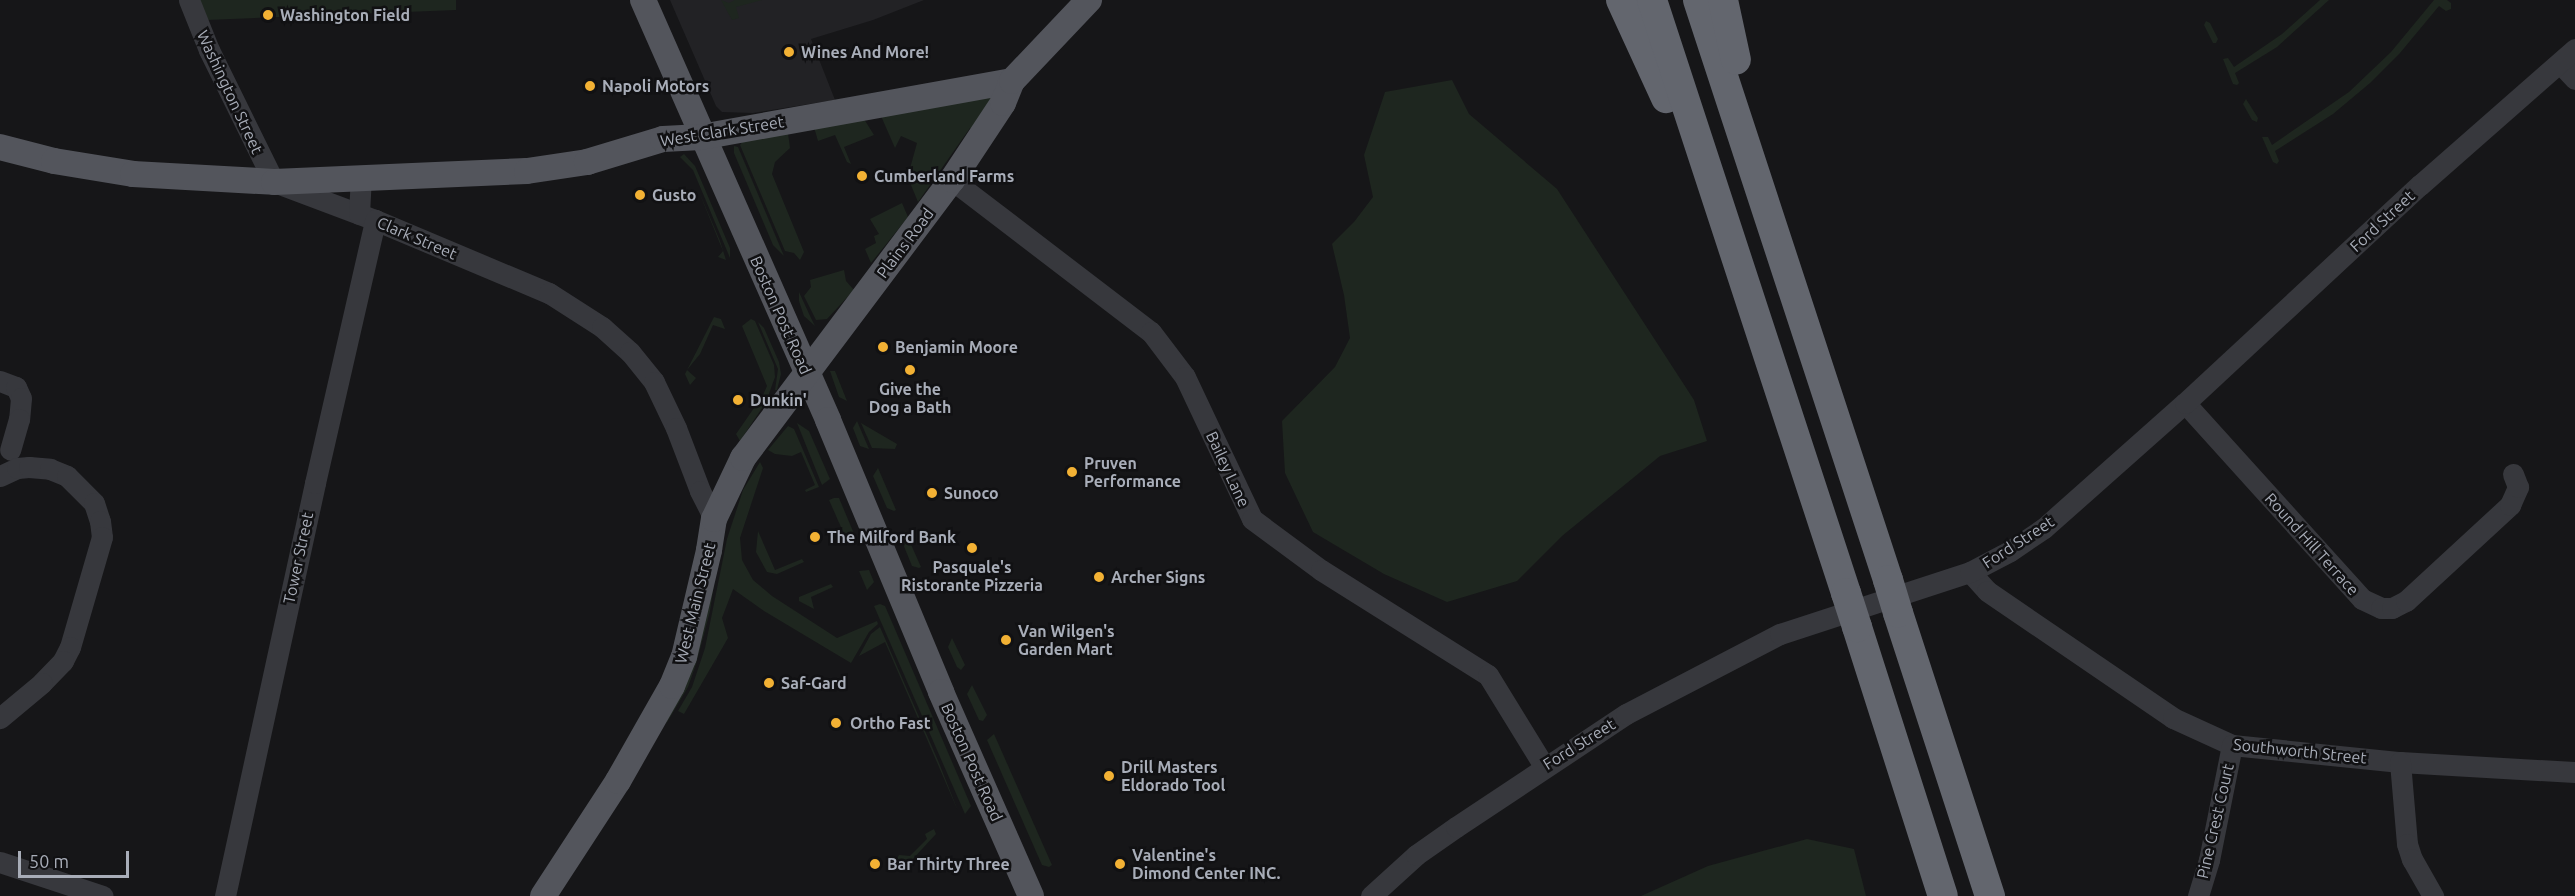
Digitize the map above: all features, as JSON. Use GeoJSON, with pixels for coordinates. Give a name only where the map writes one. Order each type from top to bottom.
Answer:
{"type":"FeatureCollection","features":[{"type":"Feature","properties":{"kind":"highway"},"geometry":{"type":"LineString","coordinates":[[1621,0],[1737,257]]}},
{"type":"Feature","properties":{"kind":"highway"},"geometry":{"type":"LineString","coordinates":[[1652,0],[1943,896]]}},
{"type":"Feature","properties":{"kind":"highway"},"geometry":{"type":"LineString","coordinates":[[1698,0],[1990,896]]}},
{"type":"Feature","properties":{"kind":"highway"},"geometry":{"type":"LineString","coordinates":[[1723,0],[1774,230]]}},
{"type":"Feature","properties":{"kind":"main road","name":"Boston Post Road"},"geometry":{"type":"LineString","coordinates":[[643,0],[701,137],[807,372],[1031,896]]}},
{"type":"Feature","properties":{"kind":"main road","name":"Plains Road"},"geometry":{"type":"LineString","coordinates":[[807,372],[952,180],[1003,104],[1012,81],[1089,0]]}},
{"type":"Feature","properties":{"kind":"main road","name":"West Clark Street"},"geometry":{"type":"LineString","coordinates":[[274,182],[527,171],[587,162],[663,139],[701,137],[1012,81]]}},
{"type":"Feature","properties":{"kind":"main road","name":"Clark Street"},"geometry":{"type":"LineString","coordinates":[[0,147],[54,161],[132,174],[274,182]]}},
{"type":"Feature","properties":{"kind":"main road","name":"West Main Street"},"geometry":{"type":"LineString","coordinates":[[543,896],[618,781],[672,686],[684,657],[714,519],[743,458],[807,372]]}},
{"type":"Feature","properties":{"kind":"street","name":"Washington Street"},"geometry":{"type":"LineString","coordinates":[[189,0],[234,103],[274,182]]}},
{"type":"Feature","properties":{"kind":"street"},"geometry":{"type":"LineString","coordinates":[[2568,56],[2575,79]]}},
{"type":"Feature","properties":{"kind":"street","name":"Ford Street"},"geometry":{"type":"LineString","coordinates":[[1371,896],[1416,855],[1544,766],[1626,714],[1780,634],[1970,572],[2010,551],[2044,528],[2185,403],[2420,185],[2568,56]]}},
{"type":"Feature","properties":{"kind":"street"},"geometry":{"type":"LineString","coordinates":[[361,177],[367,218]]}},
{"type":"Feature","properties":{"kind":"street","name":"Bailey Lane"},"geometry":{"type":"LineString","coordinates":[[952,180],[1152,332],[1185,377],[1252,519],[1321,570],[1488,675],[1544,766]]}},
{"type":"Feature","properties":{"kind":"street","name":"Clark Street"},"geometry":{"type":"LineString","coordinates":[[274,182],[549,293],[617,339],[654,382],[714,519]]}},
{"type":"Feature","properties":{"kind":"street","name":"Tower Street"},"geometry":{"type":"LineString","coordinates":[[225,896],[315,483],[367,218]]}},
{"type":"Feature","properties":{"kind":"street"},"geometry":{"type":"LineString","coordinates":[[0,381],[12,384],[21,398],[19,419],[7,459],[50,469],[74,481],[88,495],[98,511],[102,537],[70,647],[63,661],[42,683],[0,718]]}},
{"type":"Feature","properties":{"kind":"street","name":"Round Hill Terrace"},"geometry":{"type":"LineString","coordinates":[[2185,403],[2362,599],[2381,608],[2392,608],[2406,601],[2510,505],[2518,487],[2513,474]]}},
{"type":"Feature","properties":{"kind":"street","name":"Southworth Street"},"geometry":{"type":"LineString","coordinates":[[1970,572],[1987,591],[2173,718],[2232,745],[2400,762],[2575,772]]}},
{"type":"Feature","properties":{"kind":"street","name":"Pine Crest Court"},"geometry":{"type":"LineString","coordinates":[[2198,896],[2209,860],[2232,745]]}},
{"type":"Feature","properties":{"kind":"street"},"geometry":{"type":"LineString","coordinates":[[2400,762],[2407,844],[2412,859],[2433,896]]}},
{"type":"Feature","properties":{"kind":"street"},"geometry":{"type":"LineString","coordinates":[[0,862],[103,896]]}},
{"type":"Feature","properties":{"kind":"shaded area","name":"Washington Field"},"geometry":{"type":"Polygon","coordinates":[[[198,0],[456,0],[456,10],[206,20],[198,0]]]}},
{"type":"Feature","properties":{"kind":"shaded area"},"geometry":{"type":"Polygon","coordinates":[[[670,0],[924,0],[873,20],[811,39],[835,100],[753,113],[722,112],[716,106],[670,0]]]}},
{"type":"Feature","properties":{"kind":"shaded area"},"geometry":{"type":"Polygon","coordinates":[[[721,0],[729,3],[735,0],[762,0],[736,7],[739,18],[732,20],[721,0]]]}},
{"type":"Feature","properties":{"kind":"shaded area"},"geometry":{"type":"Polygon","coordinates":[[[2320,0],[2329,0],[2277,47],[2235,73],[2239,83],[2233,84],[2223,59],[2228,58],[2234,67],[2282,34],[2320,0]]]}},
{"type":"Feature","properties":{"kind":"shaded area"},"geometry":{"type":"Polygon","coordinates":[[[2434,0],[2447,0],[2451,3],[2451,9],[2446,11],[2439,6],[2400,53],[2370,83],[2333,114],[2275,151],[2279,161],[2277,164],[2273,162],[2262,137],[2268,137],[2272,145],[2349,92],[2391,52],[2434,0]]]}},
{"type":"Feature","properties":{"kind":"shaded area"},"geometry":{"type":"Polygon","coordinates":[[[2206,21],[2210,23],[2218,39],[2216,43],[2213,43],[2204,25],[2206,21]]]}},
{"type":"Feature","properties":{"kind":"shaded area"},"geometry":{"type":"Polygon","coordinates":[[[1452,80],[1469,114],[1557,189],[1694,400],[1707,441],[1660,456],[1562,536],[1517,581],[1447,602],[1384,574],[1313,532],[1285,473],[1282,421],[1335,367],[1350,338],[1344,295],[1332,244],[1354,222],[1373,197],[1364,155],[1385,92],[1452,80]]]}},
{"type":"Feature","properties":{"kind":"shaded area"},"geometry":{"type":"Polygon","coordinates":[[[986,94],[994,99],[973,129],[970,128],[918,202],[906,173],[909,172],[917,143],[901,136],[895,148],[881,116],[986,94]]]}},
{"type":"Feature","properties":{"kind":"shaded area"},"geometry":{"type":"Polygon","coordinates":[[[2246,99],[2258,118],[2257,122],[2252,120],[2243,104],[2246,99]]]}},
{"type":"Feature","properties":{"kind":"shaded area"},"geometry":{"type":"Polygon","coordinates":[[[864,119],[874,135],[844,147],[851,164],[847,162],[835,135],[818,141],[814,127],[864,119]]]}},
{"type":"Feature","properties":{"kind":"shaded area"},"geometry":{"type":"Polygon","coordinates":[[[788,133],[790,148],[775,162],[772,174],[804,252],[800,260],[794,253],[785,251],[740,145],[742,142],[788,133]]]}},
{"type":"Feature","properties":{"kind":"shaded area"},"geometry":{"type":"Polygon","coordinates":[[[734,146],[738,147],[784,256],[773,245],[734,153],[734,146]]]}},
{"type":"Feature","properties":{"kind":"shaded area"},"geometry":{"type":"Polygon","coordinates":[[[684,154],[695,166],[730,248],[730,258],[693,170],[680,157],[684,154]]]}},
{"type":"Feature","properties":{"kind":"shaded area"},"geometry":{"type":"Polygon","coordinates":[[[697,187],[720,241],[726,260],[718,257],[723,251],[697,187]]]}},
{"type":"Feature","properties":{"kind":"shaded area"},"geometry":{"type":"Polygon","coordinates":[[[902,203],[908,217],[871,263],[865,249],[876,243],[874,236],[879,234],[870,219],[902,203]]]}},
{"type":"Feature","properties":{"kind":"shaded area"},"geometry":{"type":"Polygon","coordinates":[[[844,270],[846,281],[854,290],[827,319],[816,320],[804,296],[811,287],[810,280],[844,270]]]}},
{"type":"Feature","properties":{"kind":"shaded area"},"geometry":{"type":"Polygon","coordinates":[[[799,292],[815,326],[804,316],[799,301],[799,292]]]}},
{"type":"Feature","properties":{"kind":"shaded area"},"geometry":{"type":"Polygon","coordinates":[[[714,317],[721,319],[725,329],[713,325],[700,354],[687,370],[714,317]]]}},
{"type":"Feature","properties":{"kind":"shaded area"},"geometry":{"type":"Polygon","coordinates":[[[751,319],[755,321],[774,365],[775,377],[766,402],[740,441],[736,434],[767,386],[742,326],[751,319]]]}},
{"type":"Feature","properties":{"kind":"shaded area"},"geometry":{"type":"Polygon","coordinates":[[[758,322],[764,328],[779,362],[781,374],[777,390],[775,390],[778,369],[758,322]]]}},
{"type":"Feature","properties":{"kind":"shaded area"},"geometry":{"type":"Polygon","coordinates":[[[687,370],[696,378],[690,385],[685,374],[687,370]]]}},
{"type":"Feature","properties":{"kind":"shaded area"},"geometry":{"type":"Polygon","coordinates":[[[830,371],[835,371],[847,401],[839,397],[830,371]]]}},
{"type":"Feature","properties":{"kind":"shaded area"},"geometry":{"type":"Polygon","coordinates":[[[857,421],[869,449],[860,446],[853,428],[857,421]]]}},
{"type":"Feature","properties":{"kind":"shaded area"},"geometry":{"type":"Polygon","coordinates":[[[797,423],[809,431],[830,479],[822,485],[797,423]]]}},
{"type":"Feature","properties":{"kind":"shaded area"},"geometry":{"type":"Polygon","coordinates":[[[861,423],[897,444],[895,449],[872,448],[861,423]]]}},
{"type":"Feature","properties":{"kind":"shaded area"},"geometry":{"type":"Polygon","coordinates":[[[788,426],[794,429],[819,487],[806,492],[805,490],[815,485],[801,452],[792,456],[775,454],[768,450],[788,426]]]}},
{"type":"Feature","properties":{"kind":"shaded area"},"geometry":{"type":"Polygon","coordinates":[[[760,462],[763,468],[740,538],[742,560],[753,580],[772,596],[837,638],[877,621],[878,624],[869,632],[851,663],[764,611],[733,589],[722,618],[728,638],[684,714],[678,711],[692,687],[705,648],[727,539],[743,490],[760,462]]]}},
{"type":"Feature","properties":{"kind":"shaded area"},"geometry":{"type":"Polygon","coordinates":[[[878,468],[896,510],[894,511],[887,508],[873,476],[878,468]]]}},
{"type":"Feature","properties":{"kind":"shaded area"},"geometry":{"type":"Polygon","coordinates":[[[839,498],[855,536],[848,543],[829,500],[839,498]]]}},
{"type":"Feature","properties":{"kind":"shaded area"},"geometry":{"type":"Polygon","coordinates":[[[758,531],[775,570],[802,559],[804,562],[777,574],[767,572],[756,552],[758,531]]]}},
{"type":"Feature","properties":{"kind":"shaded area"},"geometry":{"type":"Polygon","coordinates":[[[905,531],[921,567],[919,568],[912,566],[901,539],[905,531]]]}},
{"type":"Feature","properties":{"kind":"shaded area"},"geometry":{"type":"Polygon","coordinates":[[[869,570],[874,582],[867,590],[859,571],[869,570]]]}},
{"type":"Feature","properties":{"kind":"shaded area"},"geometry":{"type":"Polygon","coordinates":[[[715,577],[710,611],[696,664],[688,687],[666,724],[715,577]]]}},
{"type":"Feature","properties":{"kind":"shaded area"},"geometry":{"type":"Polygon","coordinates":[[[831,584],[833,587],[811,597],[814,609],[799,601],[799,597],[831,584]]]}},
{"type":"Feature","properties":{"kind":"shaded area"},"geometry":{"type":"Polygon","coordinates":[[[880,604],[885,606],[971,806],[965,814],[874,606],[880,604]]]}},
{"type":"Feature","properties":{"kind":"shaded area"},"geometry":{"type":"Polygon","coordinates":[[[880,627],[958,811],[885,642],[859,656],[871,634],[880,627]]]}},
{"type":"Feature","properties":{"kind":"shaded area"},"geometry":{"type":"Polygon","coordinates":[[[952,638],[965,665],[961,670],[957,667],[948,647],[952,638]]]}},
{"type":"Feature","properties":{"kind":"shaded area"},"geometry":{"type":"Polygon","coordinates":[[[972,685],[987,715],[983,721],[979,720],[967,694],[972,685]]]}},
{"type":"Feature","properties":{"kind":"shaded area"},"geometry":{"type":"Polygon","coordinates":[[[994,734],[1052,865],[1049,867],[1042,865],[987,740],[994,734]]]}},
{"type":"Feature","properties":{"kind":"shaded area"},"geometry":{"type":"Polygon","coordinates":[[[934,829],[936,834],[909,863],[896,860],[899,855],[910,856],[927,839],[925,834],[934,829]]]}},
{"type":"Feature","properties":{"kind":"shaded area"},"geometry":{"type":"Polygon","coordinates":[[[1807,839],[1854,849],[1866,896],[1641,896],[1708,866],[1807,839]]]}},
{"type":"Feature","properties":{"kind":"place","name":"Washington Field"},"geometry":{"type":"Point","coordinates":[268,15]}},
{"type":"Feature","properties":{"kind":"place","name":"Wines And More!"},"geometry":{"type":"Point","coordinates":[789,52]}},
{"type":"Feature","properties":{"kind":"place","name":"Napoli Motors"},"geometry":{"type":"Point","coordinates":[590,86]}},
{"type":"Feature","properties":{"kind":"place","name":"Cumberland Farms"},"geometry":{"type":"Point","coordinates":[862,176]}},
{"type":"Feature","properties":{"kind":"place","name":"Gusto"},"geometry":{"type":"Point","coordinates":[640,195]}},
{"type":"Feature","properties":{"kind":"place","name":"Benjamin Moore"},"geometry":{"type":"Point","coordinates":[883,347]}},
{"type":"Feature","properties":{"kind":"place","name":"Give the Dog a Bath"},"geometry":{"type":"Point","coordinates":[910,370]}},
{"type":"Feature","properties":{"kind":"place","name":"Dunkin'"},"geometry":{"type":"Point","coordinates":[738,400]}},
{"type":"Feature","properties":{"kind":"place","name":"Pruven Performance"},"geometry":{"type":"Point","coordinates":[1072,472]}},
{"type":"Feature","properties":{"kind":"place","name":"Sunoco"},"geometry":{"type":"Point","coordinates":[932,493]}},
{"type":"Feature","properties":{"kind":"place","name":"The Milford Bank"},"geometry":{"type":"Point","coordinates":[815,537]}},
{"type":"Feature","properties":{"kind":"place","name":"Pasquale's Ristorante Pizzeria"},"geometry":{"type":"Point","coordinates":[972,548]}},
{"type":"Feature","properties":{"kind":"place","name":"Archer Signs"},"geometry":{"type":"Point","coordinates":[1099,577]}},
{"type":"Feature","properties":{"kind":"place","name":"Van Wilgen's Garden Mart"},"geometry":{"type":"Point","coordinates":[1006,640]}},
{"type":"Feature","properties":{"kind":"place","name":"Saf-Gard"},"geometry":{"type":"Point","coordinates":[769,683]}},
{"type":"Feature","properties":{"kind":"place","name":"Ortho Fast"},"geometry":{"type":"Point","coordinates":[836,723]}},
{"type":"Feature","properties":{"kind":"place","name":"Drill Masters Eldorado Tool"},"geometry":{"type":"Point","coordinates":[1109,776]}},
{"type":"Feature","properties":{"kind":"place","name":"Bar Thirty Three"},"geometry":{"type":"Point","coordinates":[875,864]}},
{"type":"Feature","properties":{"kind":"place","name":"Valentine's Dimond Center INC."},"geometry":{"type":"Point","coordinates":[1120,864]}}]}
